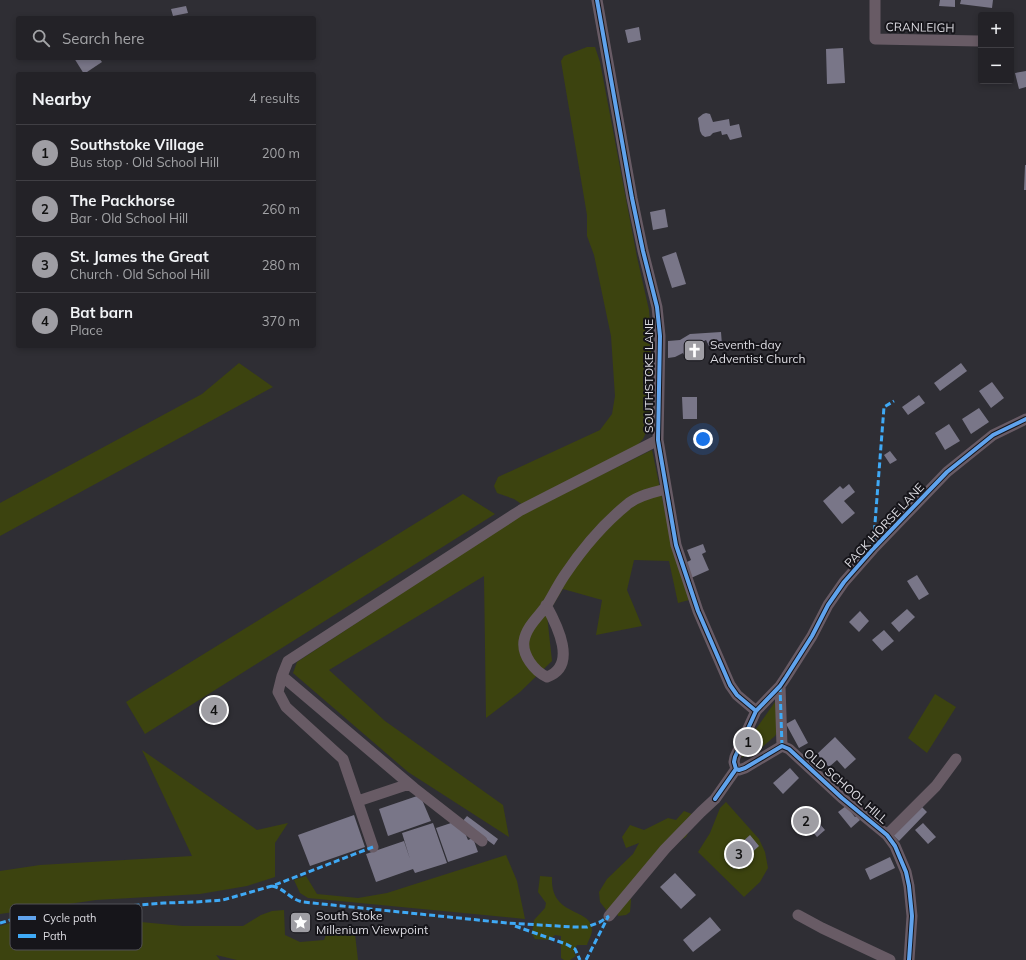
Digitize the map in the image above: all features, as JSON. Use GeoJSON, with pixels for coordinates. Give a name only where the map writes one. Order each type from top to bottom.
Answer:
{"type":"FeatureCollection","features":[{"type":"Feature","properties":{"kind":"street","name":"SOUTHSTOKE LANE"},"geometry":{"type":"LineString","coordinates":[[597,0],[632,198],[643,251],[658,307],[660,336],[658,440],[676,546],[698,611],[730,685],[737,695],[756,710]]}},
{"type":"Feature","properties":{"kind":"street","name":"CRANLEIGH"},"geometry":{"type":"LineString","coordinates":[[875,0],[875,39],[978,41]]}},
{"type":"Feature","properties":{"kind":"street","name":"PACK HORSE LANE"},"geometry":{"type":"LineString","coordinates":[[756,710],[780,686],[812,636],[828,605],[844,582],[873,549],[947,472],[993,435],[1026,419]]}},
{"type":"Feature","properties":{"kind":"street"},"geometry":{"type":"LineString","coordinates":[[373,847],[344,759],[286,707],[278,692],[288,661],[521,510],[658,440]]}},
{"type":"Feature","properties":{"kind":"street"},"geometry":{"type":"LineString","coordinates":[[546,605],[557,627],[561,640],[563,658],[562,664],[558,671],[547,677],[537,671],[529,661],[524,648],[524,640],[527,632],[565,575],[611,518],[631,502],[647,494],[666,489]]}},
{"type":"Feature","properties":{"kind":"street"},"geometry":{"type":"LineString","coordinates":[[282,676],[409,784],[482,841]]}},
{"type":"Feature","properties":{"kind":"street"},"geometry":{"type":"LineString","coordinates":[[736,769],[739,770],[745,768],[782,746],[780,686]]}},
{"type":"Feature","properties":{"kind":"street"},"geometry":{"type":"LineString","coordinates":[[736,769],[734,762],[735,758],[756,710]]}},
{"type":"Feature","properties":{"kind":"street","name":"OLD SCHOOL HILL"},"geometry":{"type":"LineString","coordinates":[[782,746],[789,749],[842,798],[887,835],[895,846],[906,872],[909,886],[912,916],[909,960]]}},
{"type":"Feature","properties":{"kind":"street"},"geometry":{"type":"LineString","coordinates":[[887,835],[936,786],[956,759]]}},
{"type":"Feature","properties":{"kind":"street"},"geometry":{"type":"LineString","coordinates":[[609,916],[665,850],[715,799],[736,769]]}},
{"type":"Feature","properties":{"kind":"street"},"geometry":{"type":"LineString","coordinates":[[358,801],[409,784]]}},
{"type":"Feature","properties":{"kind":"street"},"geometry":{"type":"LineString","coordinates":[[798,915],[890,960]]}},
{"type":"Feature","properties":{"kind":"green space"},"geometry":{"type":"Polygon","coordinates":[[[587,47],[595,47],[600,62],[637,257],[649,310],[651,336],[651,422],[643,439],[633,450],[523,505],[514,499],[497,493],[494,486],[498,477],[600,430],[612,414],[615,396],[611,336],[594,255],[587,236],[587,215],[561,61],[564,56],[587,47]]]}},
{"type":"Feature","properties":{"kind":"green space"},"geometry":{"type":"Polygon","coordinates":[[[239,363],[273,387],[0,536],[0,503],[202,394],[239,363]]]}},
{"type":"Feature","properties":{"kind":"green space"},"geometry":{"type":"Polygon","coordinates":[[[652,450],[673,550],[689,600],[678,603],[669,561],[634,560],[627,590],[642,626],[596,635],[602,600],[563,589],[547,615],[552,661],[520,692],[486,718],[484,576],[329,670],[385,721],[503,805],[509,837],[408,772],[293,673],[297,662],[527,511],[652,450]]]}},
{"type":"Feature","properties":{"kind":"green space"},"geometry":{"type":"Polygon","coordinates":[[[463,494],[495,514],[145,734],[126,702],[463,494]]]}},
{"type":"Feature","properties":{"kind":"green space"},"geometry":{"type":"Polygon","coordinates":[[[935,694],[956,707],[927,753],[908,738],[935,694]]]}},
{"type":"Feature","properties":{"kind":"green space"},"geometry":{"type":"Polygon","coordinates":[[[777,699],[777,732],[775,736],[752,756],[749,753],[741,758],[756,729],[777,699]]]}},
{"type":"Feature","properties":{"kind":"green space"},"geometry":{"type":"Polygon","coordinates":[[[142,750],[257,830],[288,823],[275,843],[275,877],[247,886],[200,894],[96,900],[69,904],[10,904],[10,913],[0,914],[0,871],[40,865],[192,856],[142,750]]]}},
{"type":"Feature","properties":{"kind":"green space"},"geometry":{"type":"Polygon","coordinates":[[[726,802],[759,839],[765,852],[768,868],[760,882],[744,897],[698,852],[710,833],[720,808],[726,802]]]}},
{"type":"Feature","properties":{"kind":"green space"},"geometry":{"type":"Polygon","coordinates":[[[684,811],[692,814],[693,822],[686,837],[672,845],[630,893],[630,912],[626,915],[618,916],[617,910],[607,911],[600,902],[599,892],[607,879],[633,854],[639,843],[626,848],[622,837],[630,825],[644,830],[668,818],[676,820],[684,811]]]}},
{"type":"Feature","properties":{"kind":"green space"},"geometry":{"type":"Polygon","coordinates":[[[506,855],[517,881],[525,919],[308,898],[300,893],[294,880],[306,876],[317,894],[358,898],[387,893],[506,855]]]}},
{"type":"Feature","properties":{"kind":"green space"},"geometry":{"type":"Polygon","coordinates":[[[540,876],[552,877],[553,890],[557,899],[564,906],[585,918],[590,923],[592,932],[587,945],[577,945],[574,952],[576,956],[570,960],[564,960],[561,958],[561,936],[555,935],[549,940],[535,939],[532,934],[534,920],[545,908],[546,903],[538,892],[540,876]]]}},
{"type":"Feature","properties":{"kind":"green space"},"geometry":{"type":"Polygon","coordinates":[[[284,910],[285,935],[300,942],[324,940],[330,925],[355,934],[358,960],[237,960],[216,955],[220,960],[0,960],[0,926],[10,923],[10,950],[142,950],[142,922],[183,926],[243,926],[261,915],[272,911],[284,910]]]}},
{"type":"Feature","properties":{"kind":"building"},"geometry":{"type":"Polygon","coordinates":[[[940,0],[955,0],[955,7],[939,6],[940,0]]]}},
{"type":"Feature","properties":{"kind":"building"},"geometry":{"type":"Polygon","coordinates":[[[961,0],[993,0],[992,8],[960,4],[961,0]]]}},
{"type":"Feature","properties":{"kind":"building"},"geometry":{"type":"Polygon","coordinates":[[[186,6],[188,13],[173,16],[171,9],[186,6]]]}},
{"type":"Feature","properties":{"kind":"building"},"geometry":{"type":"Polygon","coordinates":[[[639,27],[641,40],[628,43],[625,30],[639,27]]]}},
{"type":"Feature","properties":{"kind":"building"},"geometry":{"type":"Polygon","coordinates":[[[843,48],[845,83],[827,84],[826,49],[843,48]]]}},
{"type":"Feature","properties":{"kind":"building"},"geometry":{"type":"Polygon","coordinates":[[[75,60],[100,60],[102,62],[87,72],[83,72],[75,60]]]}},
{"type":"Feature","properties":{"kind":"building"},"geometry":{"type":"Polygon","coordinates":[[[1026,71],[1026,87],[1019,89],[1015,73],[1026,71]]]}},
{"type":"Feature","properties":{"kind":"building"},"geometry":{"type":"Polygon","coordinates":[[[706,113],[710,114],[713,122],[729,119],[730,126],[739,124],[742,137],[730,140],[727,134],[722,135],[721,131],[713,133],[710,136],[705,137],[702,135],[698,118],[706,113]]]}},
{"type":"Feature","properties":{"kind":"building"},"geometry":{"type":"Polygon","coordinates":[[[1025,165],[1026,190],[1024,190],[1025,165]]]}},
{"type":"Feature","properties":{"kind":"building"},"geometry":{"type":"Polygon","coordinates":[[[665,209],[668,227],[653,230],[650,212],[665,209]]]}},
{"type":"Feature","properties":{"kind":"building"},"geometry":{"type":"Polygon","coordinates":[[[676,252],[686,284],[672,288],[662,257],[676,252]]]}},
{"type":"Feature","properties":{"kind":"building"},"geometry":{"type":"Polygon","coordinates":[[[721,332],[722,345],[717,345],[715,342],[709,346],[706,340],[693,347],[694,350],[684,355],[683,353],[675,357],[668,358],[668,341],[680,340],[690,334],[721,332]]]}},
{"type":"Feature","properties":{"kind":"building"},"geometry":{"type":"Polygon","coordinates":[[[961,363],[967,371],[940,391],[934,383],[961,363]]]}},
{"type":"Feature","properties":{"kind":"building"},"geometry":{"type":"Polygon","coordinates":[[[992,382],[1004,398],[991,408],[979,391],[992,382]]]}},
{"type":"Feature","properties":{"kind":"building"},"geometry":{"type":"Polygon","coordinates":[[[919,395],[925,403],[908,415],[902,407],[919,395]]]}},
{"type":"Feature","properties":{"kind":"building"},"geometry":{"type":"Polygon","coordinates":[[[682,397],[697,397],[697,419],[683,419],[682,397]]]}},
{"type":"Feature","properties":{"kind":"building"},"geometry":{"type":"Polygon","coordinates":[[[979,408],[989,422],[971,434],[962,419],[979,408]]]}},
{"type":"Feature","properties":{"kind":"building"},"geometry":{"type":"Polygon","coordinates":[[[949,424],[960,441],[945,450],[935,433],[949,424]]]}},
{"type":"Feature","properties":{"kind":"building"},"geometry":{"type":"Polygon","coordinates":[[[890,451],[897,460],[890,464],[884,455],[890,451]]]}},
{"type":"Feature","properties":{"kind":"building"},"geometry":{"type":"Polygon","coordinates":[[[849,484],[855,492],[844,501],[855,513],[842,524],[823,501],[840,486],[843,489],[849,484]]]}},
{"type":"Feature","properties":{"kind":"building"},"geometry":{"type":"Polygon","coordinates":[[[703,544],[706,552],[702,554],[709,570],[691,578],[685,563],[691,560],[687,550],[703,544]]]}},
{"type":"Feature","properties":{"kind":"building"},"geometry":{"type":"Polygon","coordinates":[[[917,575],[929,594],[919,600],[907,581],[917,575]]]}},
{"type":"Feature","properties":{"kind":"building"},"geometry":{"type":"Polygon","coordinates":[[[907,609],[915,617],[899,632],[891,623],[907,609]]]}},
{"type":"Feature","properties":{"kind":"building"},"geometry":{"type":"Polygon","coordinates":[[[860,611],[869,621],[859,632],[849,622],[860,611]]]}},
{"type":"Feature","properties":{"kind":"building"},"geometry":{"type":"Polygon","coordinates":[[[884,630],[894,641],[882,651],[872,640],[884,630]]]}},
{"type":"Feature","properties":{"kind":"building"},"geometry":{"type":"Polygon","coordinates":[[[216,702],[222,710],[211,718],[205,710],[216,702]]]}},
{"type":"Feature","properties":{"kind":"building"},"geometry":{"type":"Polygon","coordinates":[[[795,719],[808,743],[799,748],[786,724],[795,719]]]}},
{"type":"Feature","properties":{"kind":"building"},"geometry":{"type":"Polygon","coordinates":[[[835,737],[856,759],[845,769],[837,760],[829,767],[817,754],[835,737]]]}},
{"type":"Feature","properties":{"kind":"building"},"geometry":{"type":"Polygon","coordinates":[[[790,768],[799,778],[783,794],[773,783],[790,768]]]}},
{"type":"Feature","properties":{"kind":"building"},"geometry":{"type":"Polygon","coordinates":[[[420,795],[431,821],[388,836],[379,809],[420,795]]]}},
{"type":"Feature","properties":{"kind":"building"},"geometry":{"type":"Polygon","coordinates":[[[920,805],[927,812],[899,841],[892,834],[920,805]]]}},
{"type":"Feature","properties":{"kind":"building"},"geometry":{"type":"Polygon","coordinates":[[[846,806],[855,817],[857,816],[860,820],[851,828],[838,812],[846,806]]]}},
{"type":"Feature","properties":{"kind":"building"},"geometry":{"type":"Polygon","coordinates":[[[808,810],[825,830],[817,837],[800,817],[808,810]]]}},
{"type":"Feature","properties":{"kind":"building"},"geometry":{"type":"Polygon","coordinates":[[[354,815],[365,847],[310,866],[298,835],[354,815]]]}},
{"type":"Feature","properties":{"kind":"building"},"geometry":{"type":"Polygon","coordinates":[[[467,816],[498,839],[494,845],[462,822],[467,816]]]}},
{"type":"Feature","properties":{"kind":"building"},"geometry":{"type":"Polygon","coordinates":[[[454,822],[463,828],[468,840],[473,838],[478,852],[448,862],[436,828],[454,822]]]}},
{"type":"Feature","properties":{"kind":"building"},"geometry":{"type":"Polygon","coordinates":[[[433,823],[447,863],[415,873],[413,869],[376,882],[366,854],[404,841],[410,859],[402,833],[433,823]]]}},
{"type":"Feature","properties":{"kind":"building"},"geometry":{"type":"Polygon","coordinates":[[[923,823],[936,837],[928,844],[915,830],[923,823]]]}},
{"type":"Feature","properties":{"kind":"building"},"geometry":{"type":"Polygon","coordinates":[[[750,835],[759,846],[734,869],[724,858],[750,835]]]}},
{"type":"Feature","properties":{"kind":"building"},"geometry":{"type":"Polygon","coordinates":[[[890,857],[895,868],[870,880],[865,869],[890,857]]]}},
{"type":"Feature","properties":{"kind":"building"},"geometry":{"type":"Polygon","coordinates":[[[675,873],[696,895],[681,909],[660,887],[675,873]]]}},
{"type":"Feature","properties":{"kind":"building"},"geometry":{"type":"Polygon","coordinates":[[[710,917],[721,930],[693,952],[683,940],[710,917]]]}},
{"type":"Feature","properties":{"kind":"marked path"},"geometry":{"type":"LineString","coordinates":[[873,549],[884,407],[894,401]]}},
{"type":"Feature","properties":{"kind":"marked path"},"geometry":{"type":"LineString","coordinates":[[780,686],[782,746]]}},
{"type":"Feature","properties":{"kind":"marked path"},"geometry":{"type":"LineString","coordinates":[[142,905],[223,900],[272,886],[373,847]]}},
{"type":"Feature","properties":{"kind":"marked path"},"geometry":{"type":"LineString","coordinates":[[272,886],[281,889],[294,899],[303,902],[507,923],[587,927],[600,922],[609,916]]}},
{"type":"Feature","properties":{"kind":"marked path"},"geometry":{"type":"LineString","coordinates":[[586,960],[608,917]]}},
{"type":"Feature","properties":{"kind":"marked path"},"geometry":{"type":"LineString","coordinates":[[0,923],[10,920]]}},
{"type":"Feature","properties":{"kind":"marked path"},"geometry":{"type":"LineString","coordinates":[[515,926],[566,944],[575,949],[580,960]]}},
{"type":"Feature","properties":{"kind":"cycle path"},"geometry":{"type":"LineString","coordinates":[[597,0],[632,198],[657,307],[660,336],[658,440],[676,545],[698,611],[730,685],[737,695],[756,711]]}},
{"type":"Feature","properties":{"kind":"cycle path"},"geometry":{"type":"LineString","coordinates":[[715,799],[736,769],[734,762],[735,757],[756,711],[780,686],[812,636],[828,605],[844,582],[873,549],[947,472],[993,435],[1026,419]]}},
{"type":"Feature","properties":{"kind":"cycle path"},"geometry":{"type":"LineString","coordinates":[[736,769],[739,770],[745,768],[782,746],[789,749],[842,798],[887,835],[895,846],[906,872],[909,886],[912,916],[909,960]]}},
{"type":"Feature","properties":{"kind":"place","name":"Seventh-day Adventist Church"},"geometry":{"type":"Point","coordinates":[695,351]}},
{"type":"Feature","properties":{"kind":"place","name":"Bat barn"},"geometry":{"type":"Point","coordinates":[214,710]}},
{"type":"Feature","properties":{"kind":"place","name":"Southstoke Village"},"geometry":{"type":"Point","coordinates":[748,742]}},
{"type":"Feature","properties":{"kind":"place","name":"The Packhorse"},"geometry":{"type":"Point","coordinates":[806,821]}},
{"type":"Feature","properties":{"kind":"place","name":"St. James the Great"},"geometry":{"type":"Point","coordinates":[739,854]}},
{"type":"Feature","properties":{"kind":"place","name":"South Stoke Millenium Viewpoint"},"geometry":{"type":"Point","coordinates":[300,922]}}]}
